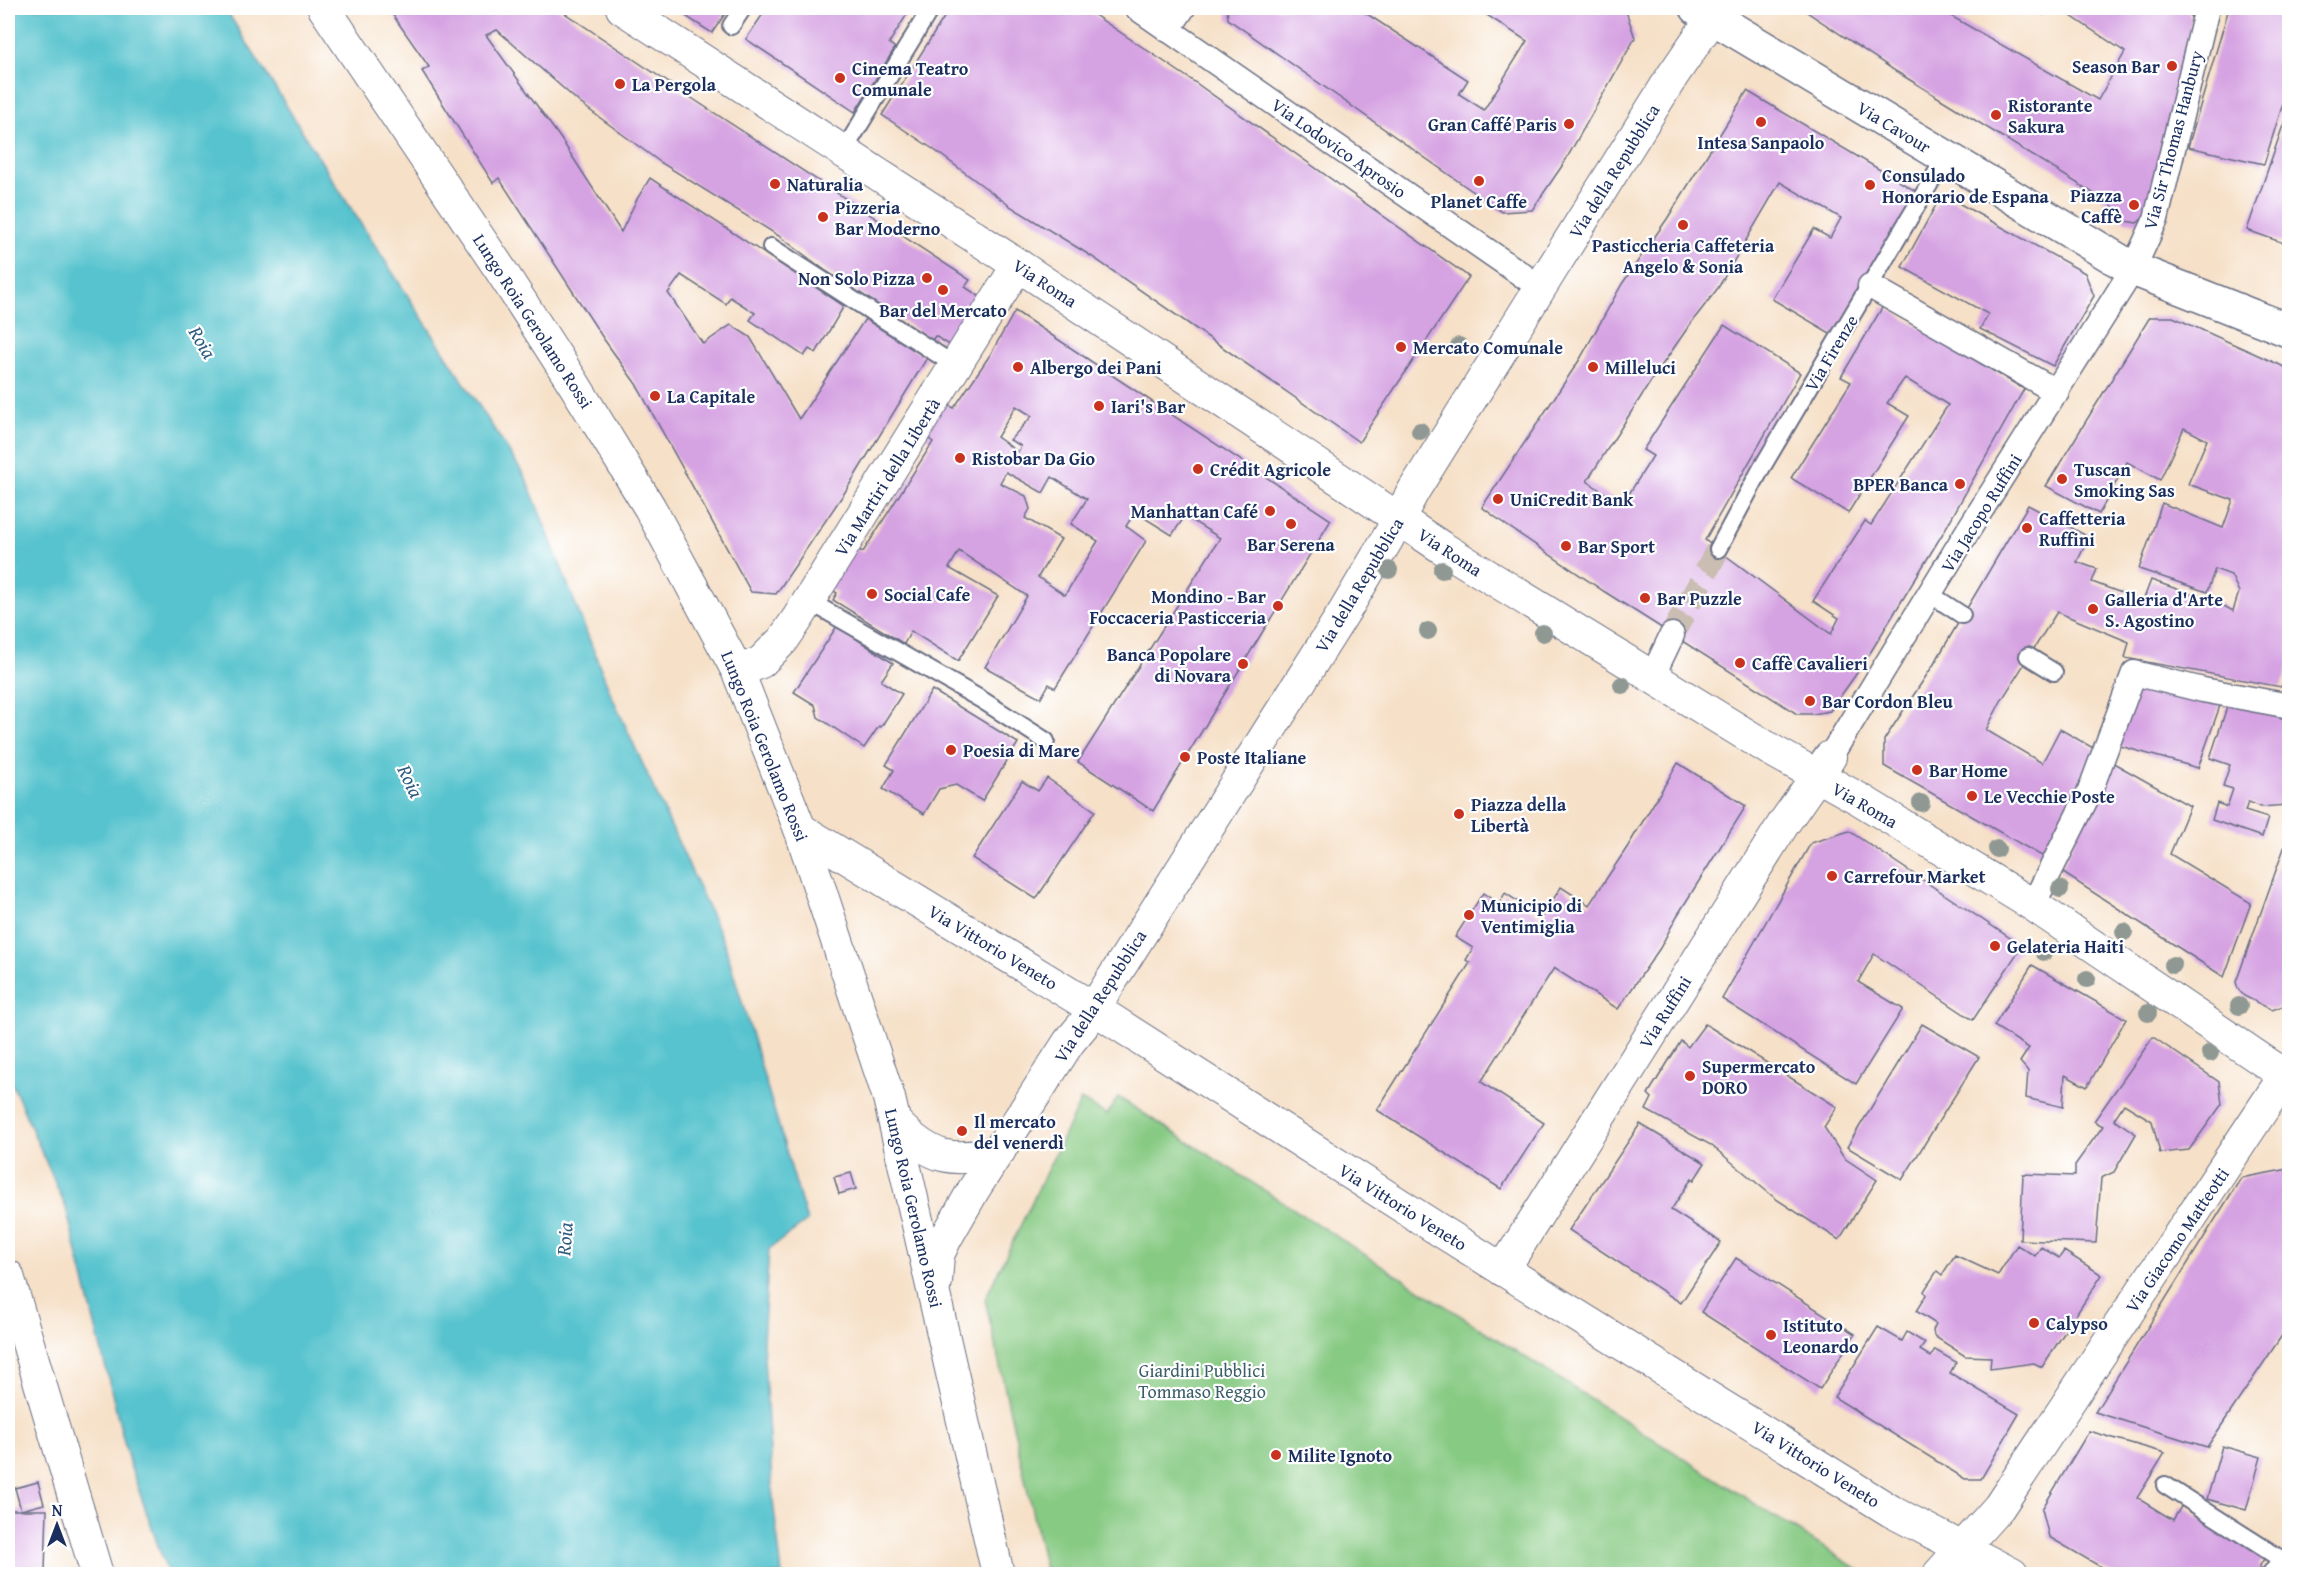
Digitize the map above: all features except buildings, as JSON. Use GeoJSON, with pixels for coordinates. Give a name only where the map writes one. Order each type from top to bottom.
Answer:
{"type":"FeatureCollection","features":[{"type":"Feature","properties":{"kind":"main road","name":"Via Cavour"},"geometry":{"type":"LineString","coordinates":[[1709,11],[1945,158],[2133,269],[2289,331]]}},
{"type":"Feature","properties":{"kind":"street","name":"Lungo Roia Gerolamo Rossi"},"geometry":{"type":"LineString","coordinates":[[324,8],[500,269],[580,394],[650,508],[738,672],[800,830],[897,1124],[998,1575]]}},
{"type":"Feature","properties":{"kind":"street","name":"Via Roma"},"geometry":{"type":"LineString","coordinates":[[622,8],[1018,265],[1441,547],[1652,677],[1823,767],[1861,800],[2033,905],[2288,1074]]}},
{"type":"Feature","properties":{"kind":"street","name":"Via Lodovico Aprosio"},"geometry":{"type":"LineString","coordinates":[[1137,8],[1541,288]]}},
{"type":"Feature","properties":{"kind":"street"},"geometry":{"type":"LineString","coordinates":[[1168,30],[1183,8]]}},
{"type":"Feature","properties":{"kind":"street","name":"Via Sir Thomas Hanbury"},"geometry":{"type":"LineString","coordinates":[[2133,269],[2156,219],[2206,8]]}},
{"type":"Feature","properties":{"kind":"street","name":"Via della Repubblica"},"geometry":{"type":"LineString","coordinates":[[935,1299],[938,1255],[974,1190],[1093,1008],[1340,618],[1414,490],[1673,75],[1709,11]]}},
{"type":"Feature","properties":{"kind":"street","name":"Via Martiri della Libertà"},"geometry":{"type":"LineString","coordinates":[[738,672],[761,662],[783,640],[810,601],[1018,265]]}},
{"type":"Feature","properties":{"kind":"street","name":"Via Jacopo Ruffini"},"geometry":{"type":"LineString","coordinates":[[1823,767],[2133,269]]}},
{"type":"Feature","properties":{"kind":"street"},"geometry":{"type":"LineString","coordinates":[[1870,286],[2057,392]]}},
{"type":"Feature","properties":{"kind":"street"},"geometry":{"type":"LineString","coordinates":[[1652,677],[1672,635]]}},
{"type":"Feature","properties":{"kind":"street"},"geometry":{"type":"LineString","coordinates":[[2033,905],[2090,790],[2134,673],[2203,690],[2289,706]]}},
{"type":"Feature","properties":{"kind":"street","name":"Via Ruffini"},"geometry":{"type":"LineString","coordinates":[[1503,1270],[1784,823],[1823,767]]}},
{"type":"Feature","properties":{"kind":"street","name":"Via Vittorio Veneto"},"geometry":{"type":"LineString","coordinates":[[800,830],[1093,1008],[1503,1270],[1891,1511],[2012,1575]]}},
{"type":"Feature","properties":{"kind":"street","name":"Via Giacomo Matteotti"},"geometry":{"type":"LineString","coordinates":[[1940,1575],[2000,1507],[2288,1074]]}},
{"type":"Feature","properties":{"kind":"street"},"geometry":{"type":"LineString","coordinates":[[897,1124],[914,1141],[952,1158],[976,1158],[1000,1150]]}},
{"type":"Feature","properties":{"kind":"street"},"geometry":{"type":"LineString","coordinates":[[8,1276],[97,1575]]}},
{"type":"Feature","properties":{"kind":"lane"},"geometry":{"type":"LineString","coordinates":[[731,26],[743,8]]}},
{"type":"Feature","properties":{"kind":"lane"},"geometry":{"type":"LineString","coordinates":[[843,152],[932,8]]}},
{"type":"Feature","properties":{"kind":"lane","name":"Via Firenze"},"geometry":{"type":"LineString","coordinates":[[1718,549],[1761,469],[1945,158]]}},
{"type":"Feature","properties":{"kind":"lane"},"geometry":{"type":"LineString","coordinates":[[771,247],[956,366]]}},
{"type":"Feature","properties":{"kind":"lane"},"geometry":{"type":"LineString","coordinates":[[1930,594],[1962,615]]}},
{"type":"Feature","properties":{"kind":"lane"},"geometry":{"type":"LineString","coordinates":[[810,601],[982,700],[1046,741]]}},
{"type":"Feature","properties":{"kind":"lane"},"geometry":{"type":"LineString","coordinates":[[2028,656],[2054,672]]}},
{"type":"Feature","properties":{"kind":"lane"},"geometry":{"type":"LineString","coordinates":[[2165,1485],[2285,1561],[2271,1574]]}},
{"type":"Feature","properties":{"kind":"green space","name":"Giardini Pubblici Tommaso Reggio"},"geometry":{"type":"Polygon","coordinates":[[[1118,1097],[1865,1574],[1046,1574],[985,1299],[1081,1100],[1107,1115],[1118,1097]]]}},
{"type":"Feature","properties":{"kind":"water","name":"Roia"},"geometry":{"type":"Polygon","coordinates":[[[8,8],[225,8],[341,193],[526,478],[610,692],[725,945],[807,1221],[769,1249],[763,1341],[773,1501],[782,1574],[168,1574],[129,1462],[66,1208],[8,1074],[8,8]]]}},
{"type":"Feature","properties":{"kind":"tunnel"},"geometry":{"type":"LineString","coordinates":[[1672,635],[1718,549]]}},
{"type":"Feature","properties":{"kind":"place","name":"Season Bar"},"geometry":{"type":"Point","coordinates":[2172,66]}},
{"type":"Feature","properties":{"kind":"place","name":"Cinema Teatro Comunale"},"geometry":{"type":"Point","coordinates":[840,78]}},
{"type":"Feature","properties":{"kind":"place","name":"La Pergola"},"geometry":{"type":"Point","coordinates":[620,84]}},
{"type":"Feature","properties":{"kind":"place","name":"Ristorante Sakura"},"geometry":{"type":"Point","coordinates":[1996,115]}},
{"type":"Feature","properties":{"kind":"place","name":"Intesa Sanpaolo"},"geometry":{"type":"Point","coordinates":[1761,122]}},
{"type":"Feature","properties":{"kind":"place","name":"Gran Caffé Paris"},"geometry":{"type":"Point","coordinates":[1569,124]}},
{"type":"Feature","properties":{"kind":"place","name":"Planet Caffe"},"geometry":{"type":"Point","coordinates":[1479,181]}},
{"type":"Feature","properties":{"kind":"place","name":"Naturalia"},"geometry":{"type":"Point","coordinates":[775,184]}},
{"type":"Feature","properties":{"kind":"place","name":"Consulado Honorario de Espana"},"geometry":{"type":"Point","coordinates":[1870,185]}},
{"type":"Feature","properties":{"kind":"place","name":"Piazza Caffè"},"geometry":{"type":"Point","coordinates":[2134,205]}},
{"type":"Feature","properties":{"kind":"place","name":"Pizzeria Bar Moderno"},"geometry":{"type":"Point","coordinates":[823,217]}},
{"type":"Feature","properties":{"kind":"place","name":"Pasticcheria Caffeteria Angelo & Sonia"},"geometry":{"type":"Point","coordinates":[1683,225]}},
{"type":"Feature","properties":{"kind":"place","name":"Non Solo Pizza"},"geometry":{"type":"Point","coordinates":[927,278]}},
{"type":"Feature","properties":{"kind":"place","name":"Bar del Mercato"},"geometry":{"type":"Point","coordinates":[943,290]}},
{"type":"Feature","properties":{"kind":"place","name":"Mercato Comunale"},"geometry":{"type":"Point","coordinates":[1401,347]}},
{"type":"Feature","properties":{"kind":"place","name":"Albergo dei Pani"},"geometry":{"type":"Point","coordinates":[1018,367]}},
{"type":"Feature","properties":{"kind":"place","name":"Milleluci"},"geometry":{"type":"Point","coordinates":[1593,367]}},
{"type":"Feature","properties":{"kind":"place","name":"La Capitale"},"geometry":{"type":"Point","coordinates":[655,396]}},
{"type":"Feature","properties":{"kind":"place","name":"Iari's Bar"},"geometry":{"type":"Point","coordinates":[1099,406]}},
{"type":"Feature","properties":{"kind":"place","name":"Ristobar Da Gio"},"geometry":{"type":"Point","coordinates":[960,458]}},
{"type":"Feature","properties":{"kind":"place","name":"Crédit Agricole"},"geometry":{"type":"Point","coordinates":[1198,469]}},
{"type":"Feature","properties":{"kind":"place","name":"Tuscan Smoking Sas"},"geometry":{"type":"Point","coordinates":[2062,479]}},
{"type":"Feature","properties":{"kind":"place","name":"BPER Banca"},"geometry":{"type":"Point","coordinates":[1960,484]}},
{"type":"Feature","properties":{"kind":"place","name":"UniCredit Bank"},"geometry":{"type":"Point","coordinates":[1498,499]}},
{"type":"Feature","properties":{"kind":"place","name":"Manhattan Café"},"geometry":{"type":"Point","coordinates":[1270,511]}},
{"type":"Feature","properties":{"kind":"place","name":"Bar Serena"},"geometry":{"type":"Point","coordinates":[1291,524]}},
{"type":"Feature","properties":{"kind":"place","name":"Caffetteria Ruffini"},"geometry":{"type":"Point","coordinates":[2027,528]}},
{"type":"Feature","properties":{"kind":"place","name":"Bar Sport"},"geometry":{"type":"Point","coordinates":[1566,546]}},
{"type":"Feature","properties":{"kind":"place","name":"Social Cafe"},"geometry":{"type":"Point","coordinates":[872,594]}},
{"type":"Feature","properties":{"kind":"place","name":"Bar Puzzle"},"geometry":{"type":"Point","coordinates":[1645,598]}},
{"type":"Feature","properties":{"kind":"place","name":"Mondino - Bar Foccaceria Pasticceria"},"geometry":{"type":"Point","coordinates":[1278,606]}},
{"type":"Feature","properties":{"kind":"place","name":"Galleria d'Arte S. Agostino"},"geometry":{"type":"Point","coordinates":[2093,609]}},
{"type":"Feature","properties":{"kind":"place","name":"Caffè Cavalieri"},"geometry":{"type":"Point","coordinates":[1740,663]}},
{"type":"Feature","properties":{"kind":"place","name":"Banca Popolare di Novara"},"geometry":{"type":"Point","coordinates":[1243,664]}},
{"type":"Feature","properties":{"kind":"place","name":"Bar Cordon Bleu"},"geometry":{"type":"Point","coordinates":[1810,701]}},
{"type":"Feature","properties":{"kind":"place","name":"Poesia di Mare"},"geometry":{"type":"Point","coordinates":[951,750]}},
{"type":"Feature","properties":{"kind":"place","name":"Poste Italiane"},"geometry":{"type":"Point","coordinates":[1185,757]}},
{"type":"Feature","properties":{"kind":"place","name":"Bar Home"},"geometry":{"type":"Point","coordinates":[1917,770]}},
{"type":"Feature","properties":{"kind":"place","name":"Le Vecchie Poste"},"geometry":{"type":"Point","coordinates":[1972,796]}},
{"type":"Feature","properties":{"kind":"place","name":"Piazza della Libertà"},"geometry":{"type":"Point","coordinates":[1459,814]}},
{"type":"Feature","properties":{"kind":"place","name":"Carrefour Market"},"geometry":{"type":"Point","coordinates":[1832,876]}},
{"type":"Feature","properties":{"kind":"place","name":"Municipio di Ventimiglia"},"geometry":{"type":"Point","coordinates":[1469,915]}},
{"type":"Feature","properties":{"kind":"place","name":"Gelateria Haiti"},"geometry":{"type":"Point","coordinates":[1995,946]}},
{"type":"Feature","properties":{"kind":"place","name":"Supermercato DORO"},"geometry":{"type":"Point","coordinates":[1690,1076]}},
{"type":"Feature","properties":{"kind":"place","name":"Il mercato del venerdì"},"geometry":{"type":"Point","coordinates":[962,1131]}},
{"type":"Feature","properties":{"kind":"place","name":"Calypso"},"geometry":{"type":"Point","coordinates":[2034,1323]}},
{"type":"Feature","properties":{"kind":"place","name":"Istituto Leonardo"},"geometry":{"type":"Point","coordinates":[1771,1335]}},
{"type":"Feature","properties":{"kind":"place","name":"Milite Ignoto"},"geometry":{"type":"Point","coordinates":[1276,1455]}}]}
